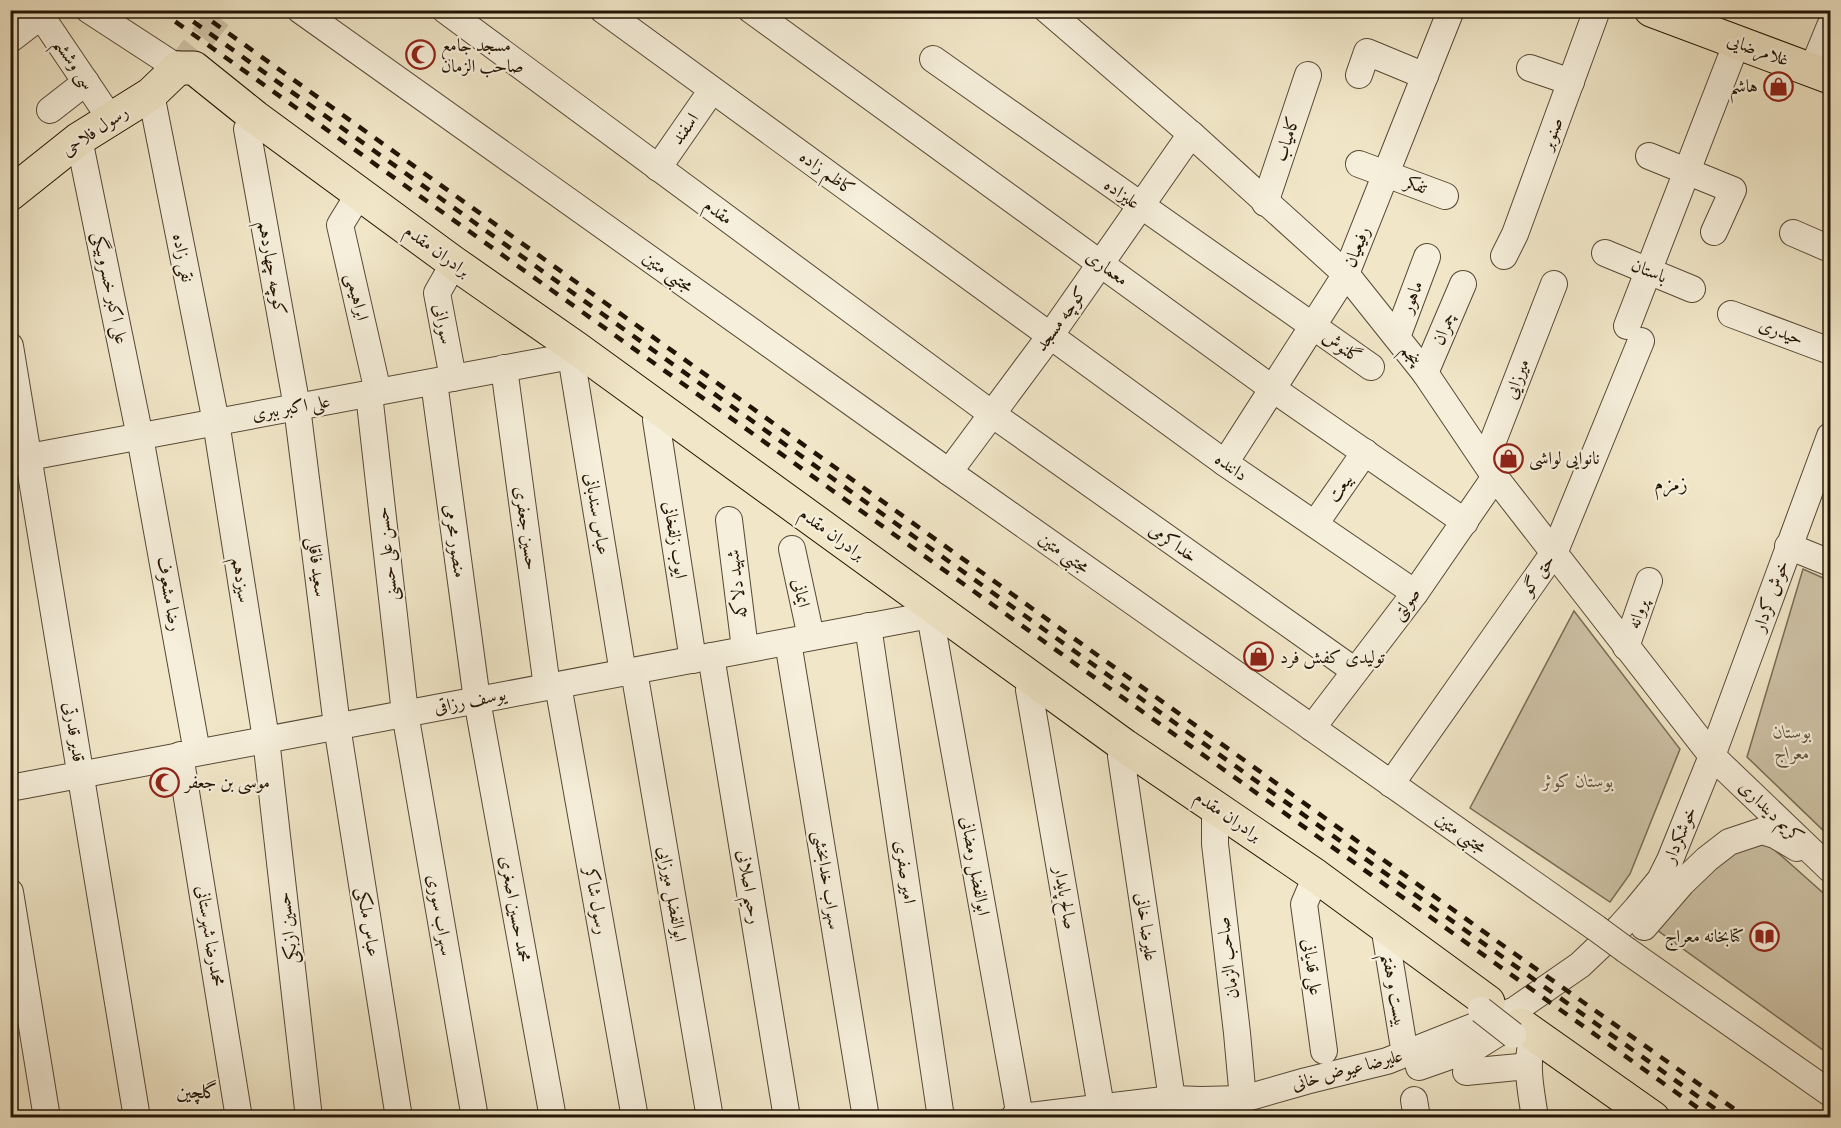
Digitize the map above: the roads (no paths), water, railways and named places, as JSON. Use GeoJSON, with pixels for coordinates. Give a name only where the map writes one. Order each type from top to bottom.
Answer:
{"type":"FeatureCollection","features":[{"type":"Feature","properties":{"kind":"main road","name":"غلامرضایی"},"geometry":{"type":"LineString","coordinates":[[1652,10],[1821,73]]}},
{"type":"Feature","properties":{"kind":"main road","name":"رسول فلاحی"},"geometry":{"type":"LineString","coordinates":[[14,184],[110,118],[151,94],[178,68]]}},
{"type":"Feature","properties":{"kind":"main road","name":"برادران مقدم"},"geometry":{"type":"LineString","coordinates":[[178,68],[186,81],[251,123],[450,268],[573,352],[1123,751],[1314,880],[1485,1006]]}},
{"type":"Feature","properties":{"kind":"main road"},"geometry":{"type":"LineString","coordinates":[[1525,1042],[1625,1118]]}},
{"type":"Feature","properties":{"kind":"main road"},"geometry":{"type":"LineString","coordinates":[[1525,1042],[1653,1118]]}},
{"type":"Feature","properties":{"kind":"street","name":"برادران مقدم"},"geometry":{"type":"LineString","coordinates":[[89,10],[178,68]]}},
{"type":"Feature","properties":{"kind":"street","name":"مجتبی متین"},"geometry":{"type":"LineString","coordinates":[[300,10],[949,472],[1830,1093]]}},
{"type":"Feature","properties":{"kind":"street","name":"مقدم"},"geometry":{"type":"LineString","coordinates":[[445,10],[992,414]]}},
{"type":"Feature","properties":{"kind":"street","name":"کاظم زاده"},"geometry":{"type":"LineString","coordinates":[[603,10],[1050,336]]}},
{"type":"Feature","properties":{"kind":"street","name":"معماری"},"geometry":{"type":"LineString","coordinates":[[751,10],[1273,389],[1465,522]]}},
{"type":"Feature","properties":{"kind":"street","name":"پنجم"},"geometry":{"type":"LineString","coordinates":[[1047,10],[1346,274],[1425,373],[1495,477],[1712,756]]}},
{"type":"Feature","properties":{"kind":"street","name":"رفیعیان"},"geometry":{"type":"LineString","coordinates":[[1225,463],[1346,274],[1451,10]]}},
{"type":"Feature","properties":{"kind":"street","name":"صنوبر"},"geometry":{"type":"LineString","coordinates":[[1504,256],[1515,234],[1597,11]]}},
{"type":"Feature","properties":{"kind":"street"},"geometry":{"type":"LineString","coordinates":[[11,39],[39,14]]}},
{"type":"Feature","properties":{"kind":"street","name":"سی وششم"},"geometry":{"type":"LineString","coordinates":[[39,14],[110,118]]}},
{"type":"Feature","properties":{"kind":"street"},"geometry":{"type":"LineString","coordinates":[[1821,73],[1830,26]]}},
{"type":"Feature","properties":{"kind":"street","name":"حق گو"},"geometry":{"type":"LineString","coordinates":[[1391,784],[1554,552],[1634,333],[1648,271],[1737,42]]}},
{"type":"Feature","properties":{"kind":"street"},"geometry":{"type":"LineString","coordinates":[[1359,75],[1367,52],[1425,76]]}},
{"type":"Feature","properties":{"kind":"street","name":"علیزاده"},"geometry":{"type":"LineString","coordinates":[[933,59],[1313,327]]}},
{"type":"Feature","properties":{"kind":"street"},"geometry":{"type":"LineString","coordinates":[[1530,68],[1571,82]]}},
{"type":"Feature","properties":{"kind":"street","name":"کامیاب"},"geometry":{"type":"LineString","coordinates":[[1265,202],[1308,75]]}},
{"type":"Feature","properties":{"kind":"street"},"geometry":{"type":"LineString","coordinates":[[50,110],[86,82]]}},
{"type":"Feature","properties":{"kind":"street","name":"اسفند"},"geometry":{"type":"LineString","coordinates":[[658,168],[712,90]]}},
{"type":"Feature","properties":{"kind":"street","name":"نقی زاده"},"geometry":{"type":"LineString","coordinates":[[151,94],[216,422]]}},
{"type":"Feature","properties":{"kind":"street","name":"کوچه چهاردهم"},"geometry":{"type":"LineString","coordinates":[[251,123],[297,407]]}},
{"type":"Feature","properties":{"kind":"street","name":"کوچه مسجد"},"geometry":{"type":"LineString","coordinates":[[949,472],[1050,336],[1191,135]]}},
{"type":"Feature","properties":{"kind":"street","name":"علی اکبر خسروبیگی"},"geometry":{"type":"LineString","coordinates":[[79,139],[140,436]]}},
{"type":"Feature","properties":{"kind":"street"},"geometry":{"type":"LineString","coordinates":[[1649,156],[1733,190],[1714,232]]}},
{"type":"Feature","properties":{"kind":"street","name":"تفکر"},"geometry":{"type":"LineString","coordinates":[[1359,164],[1445,196]]}},
{"type":"Feature","properties":{"kind":"street","name":"ابراهیمی"},"geometry":{"type":"LineString","coordinates":[[356,200],[340,225],[374,393]]}},
{"type":"Feature","properties":{"kind":"street"},"geometry":{"type":"LineString","coordinates":[[1793,233],[1830,249]]}},
{"type":"Feature","properties":{"kind":"street","name":"باستان"},"geometry":{"type":"LineString","coordinates":[[1605,253],[1692,289]]}},
{"type":"Feature","properties":{"kind":"street","name":"ماهور"},"geometry":{"type":"LineString","coordinates":[[1397,337],[1427,257]]}},
{"type":"Feature","properties":{"kind":"street","name":"سورانی"},"geometry":{"type":"LineString","coordinates":[[444,380],[437,293],[450,268]]}},
{"type":"Feature","properties":{"kind":"street","name":"چمران"},"geometry":{"type":"LineString","coordinates":[[1425,373],[1463,284]]}},
{"type":"Feature","properties":{"kind":"street","name":"میرزایی"},"geometry":{"type":"LineString","coordinates":[[1495,477],[1493,441],[1554,284]]}},
{"type":"Feature","properties":{"kind":"street","name":"حیدری"},"geometry":{"type":"LineString","coordinates":[[1731,314],[1830,351]]}},
{"type":"Feature","properties":{"kind":"street","name":"گلنوش"},"geometry":{"type":"LineString","coordinates":[[1313,327],[1371,367]]}},
{"type":"Feature","properties":{"kind":"street","name":"داننده"},"geometry":{"type":"LineString","coordinates":[[1050,336],[1225,463],[1415,592]]}},
{"type":"Feature","properties":{"kind":"street","name":"قدیر قدرتی"},"geometry":{"type":"LineString","coordinates":[[10,346],[20,458],[80,774],[137,1118]]}},
{"type":"Feature","properties":{"kind":"street","name":"علی اکبر ببری"},"geometry":{"type":"LineString","coordinates":[[20,458],[504,369],[573,352]]}},
{"type":"Feature","properties":{"kind":"street","name":"عباس سندبانی"},"geometry":{"type":"LineString","coordinates":[[573,352],[628,672]]}},
{"type":"Feature","properties":{"kind":"street","name":"حسین جعفری"},"geometry":{"type":"LineString","coordinates":[[504,369],[552,686]]}},
{"type":"Feature","properties":{"kind":"street","name":"منصور محرمی"},"geometry":{"type":"LineString","coordinates":[[444,380],[477,700]]}},
{"type":"Feature","properties":{"kind":"street","name":"حسن علی حسنی"},"geometry":{"type":"LineString","coordinates":[[374,393],[405,713]]}},
{"type":"Feature","properties":{"kind":"street","name":"سعید فاقلی"},"geometry":{"type":"LineString","coordinates":[[297,407],[337,726]]}},
{"type":"Feature","properties":{"kind":"street","name":"خداکرمی"},"geometry":{"type":"LineString","coordinates":[[992,414],[1355,671]]}},
{"type":"Feature","properties":{"kind":"street","name":"ایوب زلفخانی"},"geometry":{"type":"LineString","coordinates":[[658,415],[702,658]]}},
{"type":"Feature","properties":{"kind":"street","name":"سیزدهم"},"geometry":{"type":"LineString","coordinates":[[216,422],[266,739]]}},
{"type":"Feature","properties":{"kind":"street","name":"رضا مشعوف"},"geometry":{"type":"LineString","coordinates":[[140,436],[189,754]]}},
{"type":"Feature","properties":{"kind":"street","name":"خوش کردار"},"geometry":{"type":"LineString","coordinates":[[1712,756],[1788,546],[1823,480],[1830,436]]}},
{"type":"Feature","properties":{"kind":"street","name":"بیعت"},"geometry":{"type":"LineString","coordinates":[[1315,524],[1365,452]]}},
{"type":"Feature","properties":{"kind":"street","name":"صولتی"},"geometry":{"type":"LineString","coordinates":[[1312,728],[1415,592],[1495,477]]}},
{"type":"Feature","properties":{"kind":"street","name":"شهید دلاکه"},"geometry":{"type":"LineString","coordinates":[[729,519],[745,650]]}},
{"type":"Feature","properties":{"kind":"street"},"geometry":{"type":"LineString","coordinates":[[1788,546],[1830,563]]}},
{"type":"Feature","properties":{"kind":"street","name":"ایمانی"},"geometry":{"type":"LineString","coordinates":[[792,549],[800,639]]}},
{"type":"Feature","properties":{"kind":"street","name":"پروانه"},"geometry":{"type":"LineString","coordinates":[[1626,647],[1649,581]]}},
{"type":"Feature","properties":{"kind":"street","name":"یوسف رزاقی"},"geometry":{"type":"LineString","coordinates":[[10,788],[745,650],[934,612]]}},
{"type":"Feature","properties":{"kind":"street","name":"ابوالفضل رمضانی"},"geometry":{"type":"LineString","coordinates":[[934,612],[1017,1117]]}},
{"type":"Feature","properties":{"kind":"street","name":"امیر صفری"},"geometry":{"type":"LineString","coordinates":[[868,626],[941,1118]]}},
{"type":"Feature","properties":{"kind":"street","name":"سهراب خدابخشی"},"geometry":{"type":"LineString","coordinates":[[800,639],[866,1118]]}},
{"type":"Feature","properties":{"kind":"street","name":"رحیم اصلانی"},"geometry":{"type":"LineString","coordinates":[[702,658],[788,1118]]}},
{"type":"Feature","properties":{"kind":"street","name":"ابوالفضل میرزایی"},"geometry":{"type":"LineString","coordinates":[[628,672],[710,1118]]}},
{"type":"Feature","properties":{"kind":"street","name":"صالح پایدار"},"geometry":{"type":"LineString","coordinates":[[1031,685],[1092,1111]]}},
{"type":"Feature","properties":{"kind":"street","name":"رسول شاکر"},"geometry":{"type":"LineString","coordinates":[[552,686],[635,1118]]}},
{"type":"Feature","properties":{"kind":"street","name":"محمد حسین اصغری"},"geometry":{"type":"LineString","coordinates":[[477,700],[553,1118]]}},
{"type":"Feature","properties":{"kind":"street","name":"سهراب سوری"},"geometry":{"type":"LineString","coordinates":[[405,713],[475,1118]]}},
{"type":"Feature","properties":{"kind":"street","name":"عباس ملکی"},"geometry":{"type":"LineString","coordinates":[[337,726],[399,1118]]}},
{"type":"Feature","properties":{"kind":"street","name":"حسین ازبکی"},"geometry":{"type":"LineString","coordinates":[[266,739],[309,1118]]}},
{"type":"Feature","properties":{"kind":"street","name":"علیرضا خانی"},"geometry":{"type":"LineString","coordinates":[[1123,751],[1172,1099]]}},
{"type":"Feature","properties":{"kind":"street","name":"محمدرضا شهرستانی"},"geometry":{"type":"LineString","coordinates":[[189,754],[239,1118]]}},
{"type":"Feature","properties":{"kind":"street","name":"کریم دینداری"},"geometry":{"type":"LineString","coordinates":[[1712,756],[1830,869]]}},
{"type":"Feature","properties":{"kind":"street","name":"خوشکردار"},"geometry":{"type":"LineString","coordinates":[[1643,915],[1683,831],[1712,756]]}},
{"type":"Feature","properties":{"kind":"street","name":"صاحب الزمان"},"geometry":{"type":"LineString","coordinates":[[1217,813],[1215,844],[1243,1098]]}},
{"type":"Feature","properties":{"kind":"street"},"geometry":{"type":"LineString","coordinates":[[1643,915],[1729,842],[1753,833],[1762,831],[1775,835],[1830,869]]}},
{"type":"Feature","properties":{"kind":"street","name":"علی قدیانی"},"geometry":{"type":"LineString","coordinates":[[1314,880],[1304,904],[1324,1051]]}},
{"type":"Feature","properties":{"kind":"street"},"geometry":{"type":"LineString","coordinates":[[10,892],[47,1118]]}},
{"type":"Feature","properties":{"kind":"street","name":"علیرضا عیوض خانی"},"geometry":{"type":"LineString","coordinates":[[1017,1117],[1092,1111],[1172,1099],[1202,1109],[1387,1061],[1515,1010],[1580,965],[1620,927],[1643,915]]}},
{"type":"Feature","properties":{"kind":"street","name":"بیست و هفتم"},"geometry":{"type":"LineString","coordinates":[[1388,935],[1403,1042]]}},
{"type":"Feature","properties":{"kind":"street"},"geometry":{"type":"LineString","coordinates":[[1485,1006],[1525,1042],[1535,1118]]}},
{"type":"Feature","properties":{"kind":"street"},"geometry":{"type":"LineString","coordinates":[[1466,1072],[1525,1042]]}},
{"type":"Feature","properties":{"kind":"tunnel"},"geometry":{"type":"LineString","coordinates":[[178,68],[224,10]]}},
{"type":"Feature","properties":{"kind":"railway"},"geometry":{"type":"LineString","coordinates":[[159,10],[1712,1118]]}},
{"type":"Feature","properties":{"kind":"railway"},"geometry":{"type":"LineString","coordinates":[[177,10],[1728,1118]]}},
{"type":"Feature","properties":{"kind":"railway"},"geometry":{"type":"LineString","coordinates":[[196,10],[1747,1118]]}},
{"type":"Feature","properties":{"kind":"place","name":"مسجد جامع صاحب الزمان"},"geometry":{"type":"Point","coordinates":[420,55]}},
{"type":"Feature","properties":{"kind":"place","name":"هاشم"},"geometry":{"type":"Point","coordinates":[1779,86]}},
{"type":"Feature","properties":{"kind":"place","name":"نانوایی لواشی"},"geometry":{"type":"Point","coordinates":[1508,458]}},
{"type":"Feature","properties":{"kind":"place","name":"تولیدی کفش فرد"},"geometry":{"type":"Point","coordinates":[1259,657]}},
{"type":"Feature","properties":{"kind":"place","name":"موسی بن جعفر"},"geometry":{"type":"Point","coordinates":[164,782]}},
{"type":"Feature","properties":{"kind":"place","name":"کتابخانه معراج"},"geometry":{"type":"Point","coordinates":[1765,936]}},
{"type":"Feature","properties":{"kind":"district","name":"زمزم"},"geometry":{"type":"Point","coordinates":[1671,483]}},
{"type":"Feature","properties":{"kind":"district","name":"گلچین"},"geometry":{"type":"Point","coordinates":[197,1091]}},
{"type":"Feature","properties":{"kind":"park label","name":"بوستان معراج"},"geometry":{"type":"Point","coordinates":[1792,742]}},
{"type":"Feature","properties":{"kind":"park label","name":"بوستان کوثر"},"geometry":{"type":"Point","coordinates":[1578,781]}}]}
